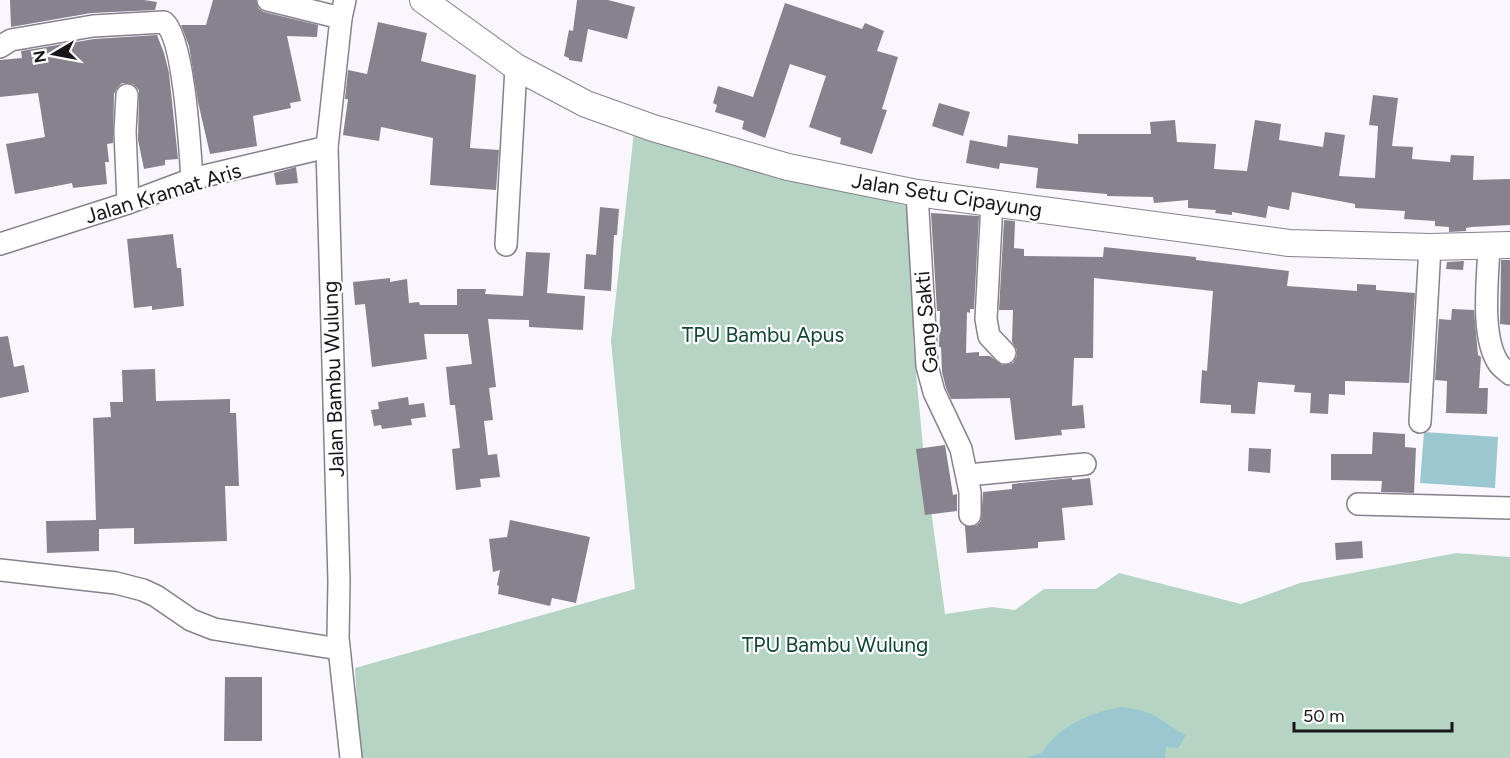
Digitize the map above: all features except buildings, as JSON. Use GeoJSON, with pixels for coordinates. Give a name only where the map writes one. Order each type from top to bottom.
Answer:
{"type":"FeatureCollection","features":[{"type":"Feature","properties":{"kind":"street"},"geometry":{"type":"LineString","coordinates":[[268,0],[343,9]]}},
{"type":"Feature","properties":{"kind":"street","name":"Jalan Setu Cipayung"},"geometry":{"type":"LineString","coordinates":[[423,0],[516,67],[586,104],[653,128],[788,167],[917,193],[1289,243],[1430,247],[1500,246]]}},
{"type":"Feature","properties":{"kind":"street","name":"Jalan Bambu Wulung"},"geometry":{"type":"LineString","coordinates":[[343,9],[327,147],[339,649],[351,758]]}},
{"type":"Feature","properties":{"kind":"street"},"geometry":{"type":"LineString","coordinates":[[0,47],[11,40],[93,26],[164,22],[173,36],[183,84],[192,179]]}},
{"type":"Feature","properties":{"kind":"street"},"geometry":{"type":"LineString","coordinates":[[506,245],[516,67]]}},
{"type":"Feature","properties":{"kind":"street"},"geometry":{"type":"LineString","coordinates":[[127,95],[125,131],[128,203]]}},
{"type":"Feature","properties":{"kind":"street","name":"Jalan Kramat Aris"},"geometry":{"type":"LineString","coordinates":[[0,244],[128,203],[192,179],[327,147]]}},
{"type":"Feature","properties":{"kind":"street","name":"Gang Sakti"},"geometry":{"type":"LineString","coordinates":[[917,193],[927,366],[934,392],[961,449],[968,475],[970,515]]}},
{"type":"Feature","properties":{"kind":"street"},"geometry":{"type":"LineString","coordinates":[[992,203],[986,319],[989,336],[1005,352]]}},
{"type":"Feature","properties":{"kind":"street"},"geometry":{"type":"LineString","coordinates":[[1500,246],[1486,318],[1494,353],[1500,364],[1510,374]]}},
{"type":"Feature","properties":{"kind":"street"},"geometry":{"type":"LineString","coordinates":[[1420,422],[1430,247]]}},
{"type":"Feature","properties":{"kind":"street"},"geometry":{"type":"LineString","coordinates":[[968,475],[1085,464]]}},
{"type":"Feature","properties":{"kind":"street"},"geometry":{"type":"LineString","coordinates":[[1358,504],[1510,508]]}},
{"type":"Feature","properties":{"kind":"street"},"geometry":{"type":"LineString","coordinates":[[0,570],[116,583],[156,596],[191,620],[214,628],[339,649]]}},
{"type":"Feature","properties":{"kind":"green space","name":"TPU Bambu Wulung"},"geometry":{"type":"Polygon","coordinates":[[[634,132],[918,209],[913,341],[924,457],[945,614],[992,607],[1015,610],[1044,589],[1096,589],[1119,573],[1241,604],[1300,583],[1456,553],[1510,557],[1510,758],[360,758],[355,668],[635,589],[611,341],[634,132]]]}},
{"type":"Feature","properties":{"kind":"water"},"geometry":{"type":"Polygon","coordinates":[[[1424,432],[1498,437],[1495,488],[1420,483],[1424,432]]]}},
{"type":"Feature","properties":{"kind":"water"},"geometry":{"type":"Polygon","coordinates":[[[1122,707],[1151,714],[1186,735],[1178,748],[1166,747],[1165,758],[1028,758],[1041,754],[1056,736],[1076,722],[1122,707]]]}},
{"type":"Feature","properties":{"kind":"park label","name":"TPU Bambu Apus"},"geometry":{"type":"Point","coordinates":[763,334]}}]}
